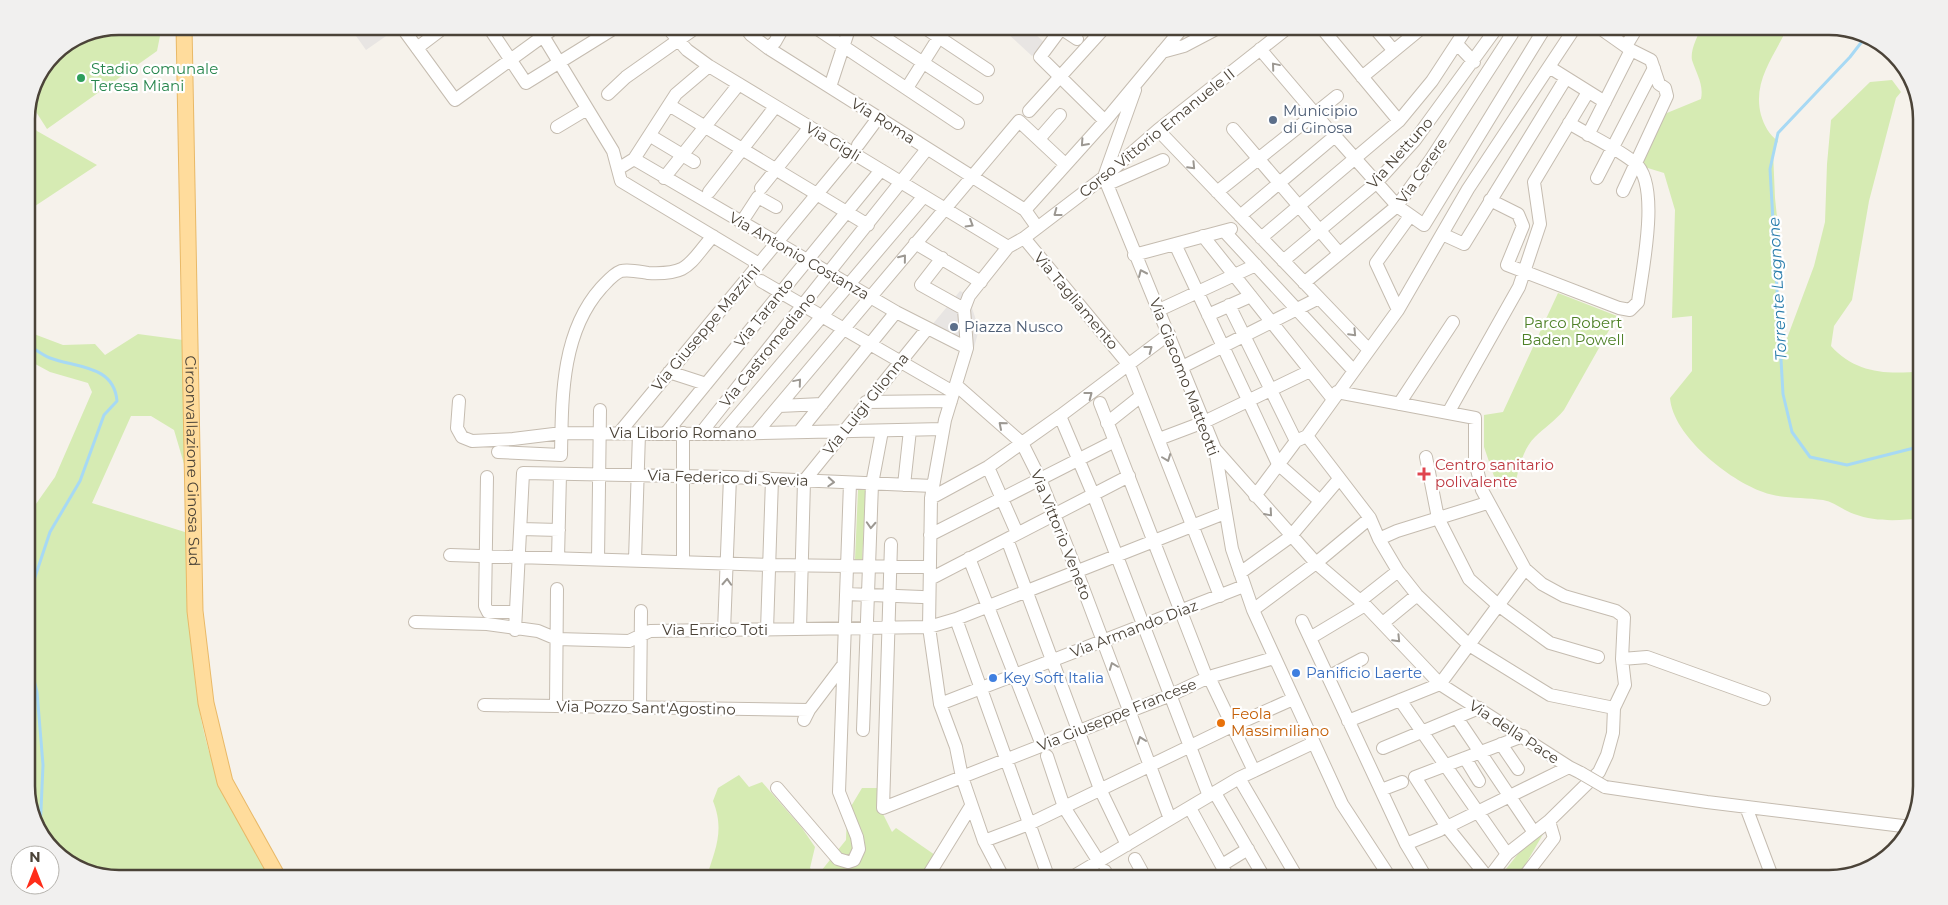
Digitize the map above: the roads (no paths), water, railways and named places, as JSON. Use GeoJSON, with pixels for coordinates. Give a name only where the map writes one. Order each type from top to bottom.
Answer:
{"type":"FeatureCollection","features":[{"type":"Feature","properties":{"kind":"main road","name":"Circonvallazione Ginosa Sud"},"geometry":{"type":"LineString","coordinates":[[184,35],[195,611],[206,703],[225,782],[274,870]]}},
{"type":"Feature","properties":{"kind":"street"},"geometry":{"type":"LineString","coordinates":[[407,35],[455,100],[511,58],[536,35]]}},
{"type":"Feature","properties":{"kind":"street"},"geometry":{"type":"LineString","coordinates":[[416,48],[434,35]]}},
{"type":"Feature","properties":{"kind":"street"},"geometry":{"type":"LineString","coordinates":[[494,35],[526,83],[601,35]]}},
{"type":"Feature","properties":{"kind":"street"},"geometry":{"type":"LineString","coordinates":[[542,35],[613,151],[621,182],[759,264]]}},
{"type":"Feature","properties":{"kind":"street","name":"Via Gigli"},"geometry":{"type":"LineString","coordinates":[[674,35],[687,50],[709,66],[809,128],[855,149],[881,170],[1008,247]]}},
{"type":"Feature","properties":{"kind":"street"},"geometry":{"type":"LineString","coordinates":[[608,94],[626,77],[685,35]]}},
{"type":"Feature","properties":{"kind":"street","name":"Via Roma"},"geometry":{"type":"LineString","coordinates":[[750,35],[1025,210]]}},
{"type":"Feature","properties":{"kind":"street"},"geometry":{"type":"LineString","coordinates":[[768,48],[779,35]]}},
{"type":"Feature","properties":{"kind":"street"},"geometry":{"type":"LineString","coordinates":[[827,35],[958,123]]}},
{"type":"Feature","properties":{"kind":"street"},"geometry":{"type":"LineString","coordinates":[[830,87],[847,35]]}},
{"type":"Feature","properties":{"kind":"street"},"geometry":{"type":"LineString","coordinates":[[881,35],[977,98]]}},
{"type":"Feature","properties":{"kind":"street"},"geometry":{"type":"LineString","coordinates":[[934,35],[988,70]]}},
{"type":"Feature","properties":{"kind":"street"},"geometry":{"type":"LineString","coordinates":[[906,88],[940,35]]}},
{"type":"Feature","properties":{"kind":"street"},"geometry":{"type":"LineString","coordinates":[[1056,35],[1040,57],[1105,121]]}},
{"type":"Feature","properties":{"kind":"street"},"geometry":{"type":"LineString","coordinates":[[1071,35],[1076,39]]}},
{"type":"Feature","properties":{"kind":"street"},"geometry":{"type":"LineString","coordinates":[[1029,112],[1098,35]]}},
{"type":"Feature","properties":{"kind":"street"},"geometry":{"type":"LineString","coordinates":[[1037,228],[1025,210],[1105,121],[1176,35]]}},
{"type":"Feature","properties":{"kind":"street"},"geometry":{"type":"LineString","coordinates":[[1162,52],[1184,46],[1205,35]]}},
{"type":"Feature","properties":{"kind":"street","name":"Corso Vittorio Emanuele II"},"geometry":{"type":"LineString","coordinates":[[1024,238],[1106,180],[1158,130],[1260,49],[1275,35]]}},
{"type":"Feature","properties":{"kind":"street"},"geometry":{"type":"LineString","coordinates":[[1327,35],[1399,121]]}},
{"type":"Feature","properties":{"kind":"street"},"geometry":{"type":"LineString","coordinates":[[1381,35],[1394,51]]}},
{"type":"Feature","properties":{"kind":"street"},"geometry":{"type":"LineString","coordinates":[[1362,77],[1413,35]]}},
{"type":"Feature","properties":{"kind":"street"},"geometry":{"type":"LineString","coordinates":[[1261,238],[1399,121],[1432,82],[1462,35]]}},
{"type":"Feature","properties":{"kind":"street","name":"Via Nettuno"},"geometry":{"type":"LineString","coordinates":[[1283,261],[1376,183],[1416,140],[1492,35]]}},
{"type":"Feature","properties":{"kind":"street","name":"Via Cerere"},"geometry":{"type":"LineString","coordinates":[[1304,283],[1395,204],[1432,159],[1511,35]]}},
{"type":"Feature","properties":{"kind":"street"},"geometry":{"type":"LineString","coordinates":[[1260,49],[1331,133],[1395,204],[1424,225],[1540,35]]}},
{"type":"Feature","properties":{"kind":"street"},"geometry":{"type":"LineString","coordinates":[[1255,496],[1278,464],[1301,439],[1398,310],[1468,189],[1570,35]]}},
{"type":"Feature","properties":{"kind":"street"},"geometry":{"type":"LineString","coordinates":[[1611,35],[1650,60],[1667,96],[1623,191]]}},
{"type":"Feature","properties":{"kind":"street"},"geometry":{"type":"LineString","coordinates":[[1588,135],[1634,35]]}},
{"type":"Feature","properties":{"kind":"street"},"geometry":{"type":"LineString","coordinates":[[1457,44],[1474,62]]}},
{"type":"Feature","properties":{"kind":"street"},"geometry":{"type":"LineString","coordinates":[[618,169],[634,160],[676,94],[709,66]]}},
{"type":"Feature","properties":{"kind":"street"},"geometry":{"type":"LineString","coordinates":[[1548,67],[1604,102]]}},
{"type":"Feature","properties":{"kind":"street"},"geometry":{"type":"LineString","coordinates":[[1597,178],[1654,68]]}},
{"type":"Feature","properties":{"kind":"street"},"geometry":{"type":"LineString","coordinates":[[1442,234],[1464,244],[1549,109],[1566,78]]}},
{"type":"Feature","properties":{"kind":"street"},"geometry":{"type":"LineString","coordinates":[[1106,180],[1138,81]]}},
{"type":"Feature","properties":{"kind":"street"},"geometry":{"type":"LineString","coordinates":[[664,178],[739,84]]}},
{"type":"Feature","properties":{"kind":"street"},"geometry":{"type":"LineString","coordinates":[[1448,413],[1519,287],[1540,224],[1534,182],[1588,92]]}},
{"type":"Feature","properties":{"kind":"street"},"geometry":{"type":"LineString","coordinates":[[1217,192],[1336,96]]}},
{"type":"Feature","properties":{"kind":"street"},"geometry":{"type":"LineString","coordinates":[[1528,97],[1549,109]]}},
{"type":"Feature","properties":{"kind":"street"},"geometry":{"type":"LineString","coordinates":[[669,106],[868,226]]}},
{"type":"Feature","properties":{"kind":"street"},"geometry":{"type":"LineString","coordinates":[[709,192],[775,107]]}},
{"type":"Feature","properties":{"kind":"street"},"geometry":{"type":"LineString","coordinates":[[557,127],[587,109]]}},
{"type":"Feature","properties":{"kind":"street"},"geometry":{"type":"LineString","coordinates":[[1039,140],[1060,115]]}},
{"type":"Feature","properties":{"kind":"street","name":"Via Giuseppe Mazzini"},"geometry":{"type":"LineString","coordinates":[[619,433],[855,149],[878,118]]}},
{"type":"Feature","properties":{"kind":"street"},"geometry":{"type":"LineString","coordinates":[[756,433],[1020,121],[1065,164]]}},
{"type":"Feature","properties":{"kind":"street"},"geometry":{"type":"LineString","coordinates":[[1490,200],[1518,214],[1523,226],[1507,265],[1618,308],[1630,310],[1638,302],[1649,216],[1647,190],[1637,164],[1569,123]]}},
{"type":"Feature","properties":{"kind":"street"},"geometry":{"type":"LineString","coordinates":[[760,188],[809,128]]}},
{"type":"Feature","properties":{"kind":"street"},"geometry":{"type":"LineString","coordinates":[[1233,129],[1339,254]]}},
{"type":"Feature","properties":{"kind":"street"},"geometry":{"type":"LineString","coordinates":[[1158,130],[1319,298],[1339,310],[1368,349]]}},
{"type":"Feature","properties":{"kind":"street"},"geometry":{"type":"LineString","coordinates":[[1240,216],[1280,184],[1331,133]]}},
{"type":"Feature","properties":{"kind":"street"},"geometry":{"type":"LineString","coordinates":[[654,138],[694,162]]}},
{"type":"Feature","properties":{"kind":"street","name":"Via Castromediano"},"geometry":{"type":"LineString","coordinates":[[700,433],[804,306],[928,149]]}},
{"type":"Feature","properties":{"kind":"street","name":"Via Antonio Costanza"},"geometry":{"type":"LineString","coordinates":[[634,160],[896,312],[967,348]]}},
{"type":"Feature","properties":{"kind":"street"},"geometry":{"type":"LineString","coordinates":[[1106,180],[1163,160]]}},
{"type":"Feature","properties":{"kind":"street","name":"Via Taranto"},"geometry":{"type":"LineString","coordinates":[[666,433],[881,170]]}},
{"type":"Feature","properties":{"kind":"street","name":"Via Giacomo Matteotti"},"geometry":{"type":"LineString","coordinates":[[1106,180],[1134,256],[1159,310],[1215,449],[1232,549],[1244,586],[1274,658],[1342,804],[1385,870]]}},
{"type":"Feature","properties":{"kind":"street"},"geometry":{"type":"LineString","coordinates":[[722,434],[924,196]]}},
{"type":"Feature","properties":{"kind":"street"},"geometry":{"type":"LineString","coordinates":[[742,223],[758,197],[776,207]]}},
{"type":"Feature","properties":{"kind":"street"},"geometry":{"type":"LineString","coordinates":[[1398,310],[1376,263],[1410,216]]}},
{"type":"Feature","properties":{"kind":"street"},"geometry":{"type":"LineString","coordinates":[[1134,256],[1229,230],[1256,265],[1352,370]]}},
{"type":"Feature","properties":{"kind":"street"},"geometry":{"type":"LineString","coordinates":[[498,452],[561,455],[562,408],[572,338],[590,301],[609,280],[622,271],[653,273],[682,271],[692,262],[713,236]]}},
{"type":"Feature","properties":{"kind":"street"},"geometry":{"type":"LineString","coordinates":[[1203,236],[1310,371],[1334,395],[1400,404],[1476,418],[1475,461],[1487,503],[1525,569],[1542,584],[1564,596],[1616,611],[1624,617],[1622,659],[1625,685],[1614,708],[1614,733],[1599,772],[1548,821],[1533,831],[1507,854],[1494,870]]}},
{"type":"Feature","properties":{"kind":"street"},"geometry":{"type":"LineString","coordinates":[[999,870],[984,841],[971,806],[962,777],[956,747],[940,704],[929,627],[930,535],[932,492],[943,429],[967,348],[964,309],[969,296],[1008,247],[1024,238]]}},
{"type":"Feature","properties":{"kind":"street","name":"Via Tagliamento"},"geometry":{"type":"LineString","coordinates":[[1024,238],[1129,365],[1220,596]]}},
{"type":"Feature","properties":{"kind":"street"},"geometry":{"type":"LineString","coordinates":[[915,243],[981,282]]}},
{"type":"Feature","properties":{"kind":"street"},"geometry":{"type":"LineString","coordinates":[[1175,244],[1278,464],[1320,501]]}},
{"type":"Feature","properties":{"kind":"street"},"geometry":{"type":"LineString","coordinates":[[942,258],[921,285],[964,309]]}},
{"type":"Feature","properties":{"kind":"street"},"geometry":{"type":"LineString","coordinates":[[1159,310],[1256,265]]}},
{"type":"Feature","properties":{"kind":"street","name":"Via Vittorio Veneto"},"geometry":{"type":"LineString","coordinates":[[761,281],[953,393],[1022,443],[1040,479],[1077,572],[1131,711],[1170,819]]}},
{"type":"Feature","properties":{"kind":"street"},"geometry":{"type":"LineString","coordinates":[[1208,315],[1251,296]]}},
{"type":"Feature","properties":{"kind":"street"},"geometry":{"type":"LineString","coordinates":[[1182,367],[1319,298]]}},
{"type":"Feature","properties":{"kind":"street"},"geometry":{"type":"LineString","coordinates":[[1229,306],[1271,389],[1301,439],[1339,479],[1370,518],[1379,539],[1398,571],[1417,595],[1469,645],[1550,695],[1614,708]]}},
{"type":"Feature","properties":{"kind":"street"},"geometry":{"type":"LineString","coordinates":[[799,432],[896,312]]}},
{"type":"Feature","properties":{"kind":"street"},"geometry":{"type":"LineString","coordinates":[[1400,404],[1454,322]]}},
{"type":"Feature","properties":{"kind":"street","name":"Via Luigi Glionna"},"geometry":{"type":"LineString","coordinates":[[804,481],[927,329]]}},
{"type":"Feature","properties":{"kind":"street"},"geometry":{"type":"LineString","coordinates":[[932,492],[988,467],[1060,416],[1169,334]]}},
{"type":"Feature","properties":{"kind":"street"},"geometry":{"type":"LineString","coordinates":[[1159,439],[1204,422],[1310,371]]}},
{"type":"Feature","properties":{"kind":"street"},"geometry":{"type":"LineString","coordinates":[[669,372],[706,384]]}},
{"type":"Feature","properties":{"kind":"street"},"geometry":{"type":"LineString","coordinates":[[866,402],[953,393]]}},
{"type":"Feature","properties":{"kind":"street"},"geometry":{"type":"LineString","coordinates":[[1107,423],[1141,396]]}},
{"type":"Feature","properties":{"kind":"street","name":"Via Liborio Romano"},"geometry":{"type":"LineString","coordinates":[[459,401],[457,428],[462,437],[472,441],[513,439],[562,433],[600,432],[722,434],[943,429]]}},
{"type":"Feature","properties":{"kind":"street"},"geometry":{"type":"LineString","coordinates":[[1100,403],[1180,610],[1207,674],[1235,724],[1254,771]]}},
{"type":"Feature","properties":{"kind":"street"},"geometry":{"type":"LineString","coordinates":[[778,406],[822,404]]}},
{"type":"Feature","properties":{"kind":"street"},"geometry":{"type":"LineString","coordinates":[[598,559],[600,410]]}},
{"type":"Feature","properties":{"kind":"street"},"geometry":{"type":"LineString","coordinates":[[1060,416],[1093,494],[1189,746],[1212,794],[1260,870]]}},
{"type":"Feature","properties":{"kind":"street"},"geometry":{"type":"LineString","coordinates":[[904,485],[910,430]]}},
{"type":"Feature","properties":{"kind":"street"},"geometry":{"type":"LineString","coordinates":[[863,730],[872,484],[882,431]]}},
{"type":"Feature","properties":{"kind":"street"},"geometry":{"type":"LineString","coordinates":[[635,560],[638,433]]}},
{"type":"Feature","properties":{"kind":"street"},"geometry":{"type":"LineString","coordinates":[[683,561],[684,433]]}},
{"type":"Feature","properties":{"kind":"street"},"geometry":{"type":"LineString","coordinates":[[930,535],[1115,441]]}},
{"type":"Feature","properties":{"kind":"street","name":"Via della Pace"},"geometry":{"type":"LineString","coordinates":[[1215,449],[1290,537],[1316,563],[1362,603],[1440,684],[1569,767],[1605,787],[1903,826]]}},
{"type":"Feature","properties":{"kind":"street"},"geometry":{"type":"LineString","coordinates":[[1426,457],[1438,518],[1469,579],[1498,605],[1550,643],[1598,657]]}},
{"type":"Feature","properties":{"kind":"street"},"geometry":{"type":"LineString","coordinates":[[988,467],[1002,498],[1028,591],[1078,730],[1100,789],[1127,845]]}},
{"type":"Feature","properties":{"kind":"street","name":"Via Federico di Svevia"},"geometry":{"type":"LineString","coordinates":[[521,529],[523,473],[730,477],[904,485],[932,492]]}},
{"type":"Feature","properties":{"kind":"street"},"geometry":{"type":"LineString","coordinates":[[558,558],[560,474]]}},
{"type":"Feature","properties":{"kind":"street"},"geometry":{"type":"LineString","coordinates":[[450,555],[728,562],[769,565],[891,566],[930,573],[969,558],[1128,476]]}},
{"type":"Feature","properties":{"kind":"street"},"geometry":{"type":"LineString","coordinates":[[487,477],[485,606],[488,612],[511,612],[515,615]]}},
{"type":"Feature","properties":{"kind":"street"},"geometry":{"type":"LineString","coordinates":[[724,631],[730,477]]}},
{"type":"Feature","properties":{"kind":"street"},"geometry":{"type":"LineString","coordinates":[[767,630],[772,479]]}},
{"type":"Feature","properties":{"kind":"street"},"geometry":{"type":"LineString","coordinates":[[1240,573],[1290,537],[1339,479]]}},
{"type":"Feature","properties":{"kind":"street"},"geometry":{"type":"LineString","coordinates":[[800,629],[804,481]]}},
{"type":"Feature","properties":{"kind":"street"},"geometry":{"type":"LineString","coordinates":[[777,788],[838,859],[848,862],[854,860],[859,849],[857,837],[838,792],[850,483]]}},
{"type":"Feature","properties":{"kind":"street"},"geometry":{"type":"LineString","coordinates":[[1379,539],[1487,503]]}},
{"type":"Feature","properties":{"kind":"street","name":"Via Enrico Toti"},"geometry":{"type":"LineString","coordinates":[[415,622],[487,624],[516,630],[538,631],[557,639],[629,641],[650,631],[929,627],[956,619],[1225,513]]}},
{"type":"Feature","properties":{"kind":"street"},"geometry":{"type":"LineString","coordinates":[[1254,610],[1316,563],[1370,518]]}},
{"type":"Feature","properties":{"kind":"street"},"geometry":{"type":"LineString","coordinates":[[516,630],[515,615],[521,529],[559,530]]}},
{"type":"Feature","properties":{"kind":"street"},"geometry":{"type":"LineString","coordinates":[[889,628],[891,544]]}},
{"type":"Feature","properties":{"kind":"street"},"geometry":{"type":"LineString","coordinates":[[969,558],[1015,674],[1064,807],[1104,870],[1127,845],[1240,778],[1313,743]]}},
{"type":"Feature","properties":{"kind":"street"},"geometry":{"type":"LineString","coordinates":[[1348,721],[1440,684],[1525,569]]}},
{"type":"Feature","properties":{"kind":"street"},"geometry":{"type":"LineString","coordinates":[[1310,638],[1362,603],[1398,571]]}},
{"type":"Feature","properties":{"kind":"street","name":"Via Armando Diaz"},"geometry":{"type":"LineString","coordinates":[[940,704],[1244,586]]}},
{"type":"Feature","properties":{"kind":"street"},"geometry":{"type":"LineString","coordinates":[[556,706],[557,589]]}},
{"type":"Feature","properties":{"kind":"street"},"geometry":{"type":"LineString","coordinates":[[846,594],[922,597]]}},
{"type":"Feature","properties":{"kind":"street"},"geometry":{"type":"LineString","coordinates":[[1382,623],[1417,595]]}},
{"type":"Feature","properties":{"kind":"street"},"geometry":{"type":"LineString","coordinates":[[640,707],[641,611]]}},
{"type":"Feature","properties":{"kind":"street"},"geometry":{"type":"LineString","coordinates":[[956,619],[1046,870]]}},
{"type":"Feature","properties":{"kind":"street"},"geometry":{"type":"LineString","coordinates":[[1302,621],[1406,844],[1422,870]]}},
{"type":"Feature","properties":{"kind":"street","name":"Via Giuseppe Francese"},"geometry":{"type":"LineString","coordinates":[[889,628],[883,808],[1005,758],[1044,751],[1078,730],[1171,695],[1207,674],[1274,658]]}},
{"type":"Feature","properties":{"kind":"street"},"geometry":{"type":"LineString","coordinates":[[1622,659],[1647,657],[1764,699]]}},
{"type":"Feature","properties":{"kind":"street"},"geometry":{"type":"LineString","coordinates":[[1328,677],[1362,659]]}},
{"type":"Feature","properties":{"kind":"street","name":"Via Pozzo Sant'Agostino"},"geometry":{"type":"LineString","coordinates":[[484,705],[640,707],[807,715],[843,665]]}},
{"type":"Feature","properties":{"kind":"street"},"geometry":{"type":"LineString","coordinates":[[984,841],[1029,824],[1150,764],[1293,699]]}},
{"type":"Feature","properties":{"kind":"street"},"geometry":{"type":"LineString","coordinates":[[1400,700],[1507,854]]}},
{"type":"Feature","properties":{"kind":"street"},"geometry":{"type":"LineString","coordinates":[[1383,748],[1479,708]]}},
{"type":"Feature","properties":{"kind":"street"},"geometry":{"type":"LineString","coordinates":[[1457,718],[1533,831]]}},
{"type":"Feature","properties":{"kind":"street"},"geometry":{"type":"LineString","coordinates":[[1481,870],[1444,828],[1415,777],[1523,736]]}},
{"type":"Feature","properties":{"kind":"street"},"geometry":{"type":"LineString","coordinates":[[1501,744],[1518,769]]}},
{"type":"Feature","properties":{"kind":"street"},"geometry":{"type":"LineString","coordinates":[[1464,758],[1479,781]]}},
{"type":"Feature","properties":{"kind":"street"},"geometry":{"type":"LineString","coordinates":[[1406,844],[1478,812],[1569,767]]}},
{"type":"Feature","properties":{"kind":"street"},"geometry":{"type":"LineString","coordinates":[[1240,778],[1293,870]]}},
{"type":"Feature","properties":{"kind":"street"},"geometry":{"type":"LineString","coordinates":[[1381,790],[1402,782]]}},
{"type":"Feature","properties":{"kind":"street"},"geometry":{"type":"LineString","coordinates":[[932,870],[971,806]]}},
{"type":"Feature","properties":{"kind":"street"},"geometry":{"type":"LineString","coordinates":[[1746,807],[1770,870]]}},
{"type":"Feature","properties":{"kind":"street"},"geometry":{"type":"LineString","coordinates":[[1190,808],[1224,870]]}},
{"type":"Feature","properties":{"kind":"street"},"geometry":{"type":"LineString","coordinates":[[1529,870],[1554,838],[1548,821]]}},
{"type":"Feature","properties":{"kind":"street"},"geometry":{"type":"LineString","coordinates":[[1222,865],[1248,849]]}},
{"type":"Feature","properties":{"kind":"street"},"geometry":{"type":"LineString","coordinates":[[1135,859],[1141,870]]}},
{"type":"Feature","properties":{"kind":"waterway","name":"Torrente Lagnone"},"geometry":{"type":"LineString","coordinates":[[1862,41],[1850,57],[1778,133],[1770,169],[1783,394],[1792,432],[1810,457],[1847,465],[1913,448]]}},
{"type":"Feature","properties":{"kind":"waterway"},"geometry":{"type":"LineString","coordinates":[[35,350],[50,358],[102,374],[109,380],[117,401],[104,415],[80,481],[50,532],[35,577]]}},
{"type":"Feature","properties":{"kind":"waterway"},"geometry":{"type":"LineString","coordinates":[[35,684],[43,765],[41,816]]}},
{"type":"Feature","properties":{"kind":"place","name":"Stadio comunale Teresa Miani"},"geometry":{"type":"Point","coordinates":[81,78]}},
{"type":"Feature","properties":{"kind":"place","name":"Municipio di Ginosa"},"geometry":{"type":"Point","coordinates":[1273,120]}},
{"type":"Feature","properties":{"kind":"place","name":"Piazza Nusco"},"geometry":{"type":"Point","coordinates":[954,327]}},
{"type":"Feature","properties":{"kind":"place","name":"Centro sanitario polivalente"},"geometry":{"type":"Point","coordinates":[1424,474]}},
{"type":"Feature","properties":{"kind":"place","name":"Panificio Laerte"},"geometry":{"type":"Point","coordinates":[1296,673]}},
{"type":"Feature","properties":{"kind":"place","name":"Key Soft Italia"},"geometry":{"type":"Point","coordinates":[993,678]}},
{"type":"Feature","properties":{"kind":"place","name":"Feola Massimiliano"},"geometry":{"type":"Point","coordinates":[1221,723]}},
{"type":"Feature","properties":{"kind":"park label","name":"Parco Robert Baden Powell"},"geometry":{"type":"Point","coordinates":[1573,332]}}]}
